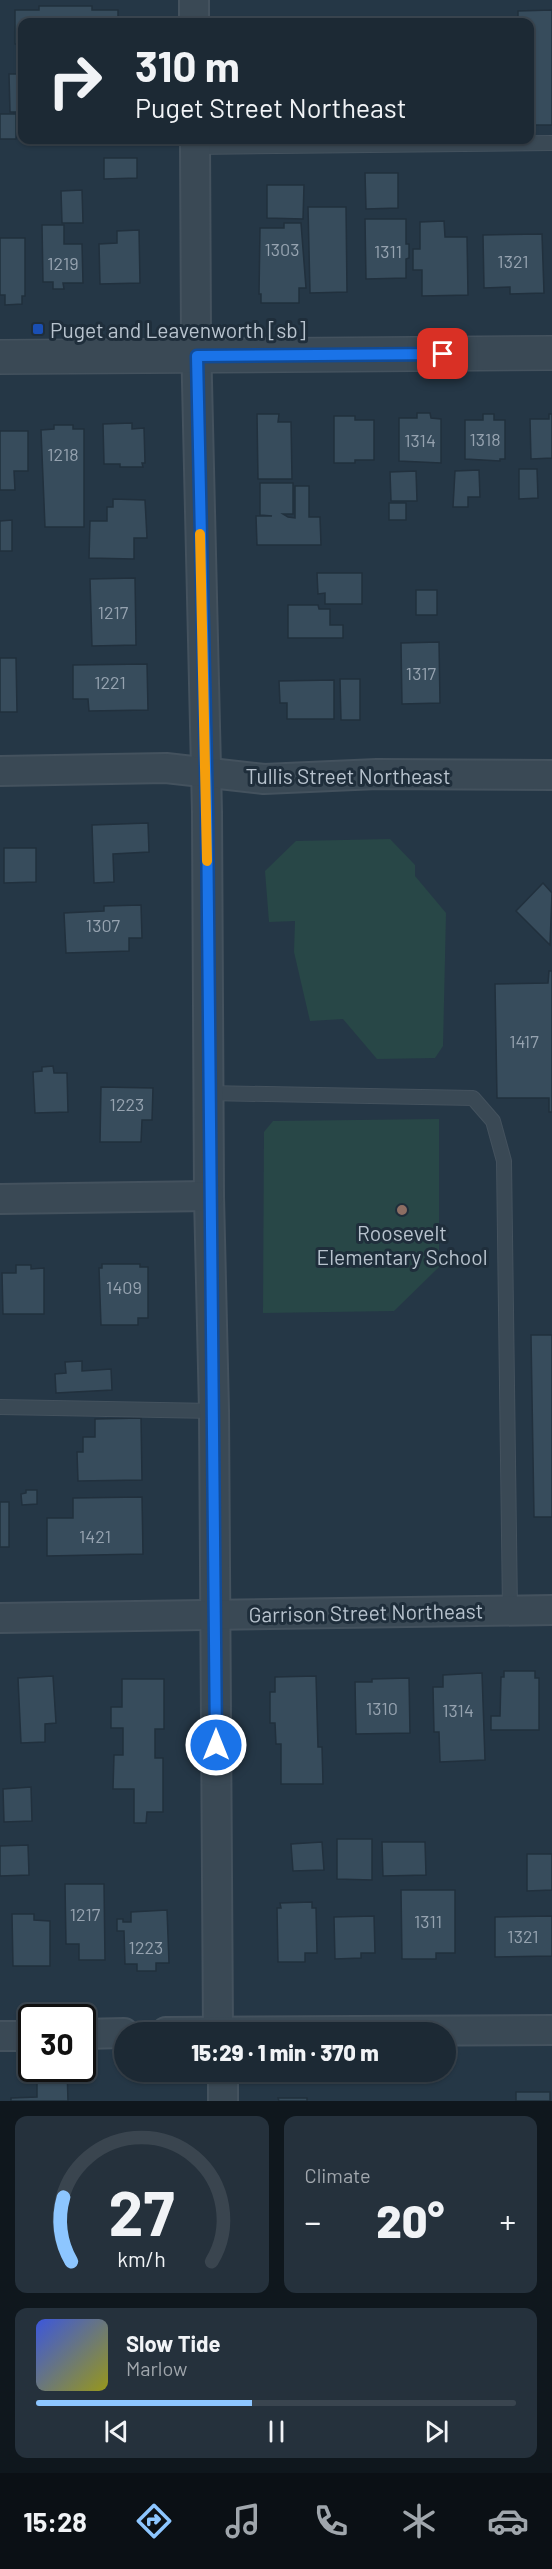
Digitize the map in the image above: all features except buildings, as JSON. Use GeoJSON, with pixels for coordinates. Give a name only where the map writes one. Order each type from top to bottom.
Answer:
{"type":"FeatureCollection","features":[{"type":"Feature","properties":{"kind":"street"},"geometry":{"type":"LineString","coordinates":[[194,0],[194,18]]}},
{"type":"Feature","properties":{"kind":"street"},"geometry":{"type":"LineString","coordinates":[[195,144],[214,1411],[218,2022]]}},
{"type":"Feature","properties":{"kind":"street"},"geometry":{"type":"LineString","coordinates":[[0,357],[552,353]]}},
{"type":"Feature","properties":{"kind":"street","name":"Tullis Street Northeast"},"geometry":{"type":"LineString","coordinates":[[0,771],[165,768],[264,779],[377,774],[552,775]]}},
{"type":"Feature","properties":{"kind":"street"},"geometry":{"type":"LineString","coordinates":[[0,1199],[209,1196]]}},
{"type":"Feature","properties":{"kind":"street","name":"Garrison Street Northeast"},"geometry":{"type":"LineString","coordinates":[[0,1618],[552,1610]]}},
{"type":"Feature","properties":{"kind":"street"},"geometry":{"type":"LineString","coordinates":[[456,2031],[552,2030]]}},
{"type":"Feature","properties":{"kind":"street"},"geometry":{"type":"LineString","coordinates":[[96,2034],[114,2033]]}},
{"type":"Feature","properties":{"kind":"street"},"geometry":{"type":"LineString","coordinates":[[0,2036],[18,2036]]}},
{"type":"Feature","properties":{"kind":"street"},"geometry":{"type":"LineString","coordinates":[[223,2082],[224,2101]]}},
{"type":"Feature","properties":{"kind":"lane"},"geometry":{"type":"LineString","coordinates":[[534,143],[552,143]]}},
{"type":"Feature","properties":{"kind":"lane"},"geometry":{"type":"LineString","coordinates":[[208,1093],[473,1098],[493,1121],[504,1161],[510,1610]]}},
{"type":"Feature","properties":{"kind":"lane"},"geometry":{"type":"LineString","coordinates":[[0,1407],[214,1411]]}},
{"type":"Feature","properties":{"kind":"green space"},"geometry":{"type":"Polygon","coordinates":[[[390,839],[415,865],[415,876],[446,913],[443,1046],[435,1058],[377,1059],[343,1019],[310,1021],[294,952],[295,921],[269,922],[265,871],[296,841],[390,839]]]}},
{"type":"Feature","properties":{"kind":"green space"},"geometry":{"type":"Polygon","coordinates":[[[439,1119],[439,1267],[394,1311],[263,1313],[264,1132],[273,1121],[439,1119]]]}},
{"type":"Feature","properties":{"kind":"slow traffic"},"geometry":{"type":"LineString","coordinates":[[200,534],[207,861]]}},
{"type":"Feature","properties":{"kind":"place","name":"Puget and Leavenworth [sb]"},"geometry":{"type":"Point","coordinates":[38,329]}},
{"type":"Feature","properties":{"kind":"place","name":"Roosevelt Elementary School"},"geometry":{"type":"Point","coordinates":[402,1210]}},
{"type":"Feature","properties":{"kind":"route"},"geometry":{"type":"LineString","coordinates":[[216,1745],[207,812],[203,720],[197,356],[443,354]]}}]}
